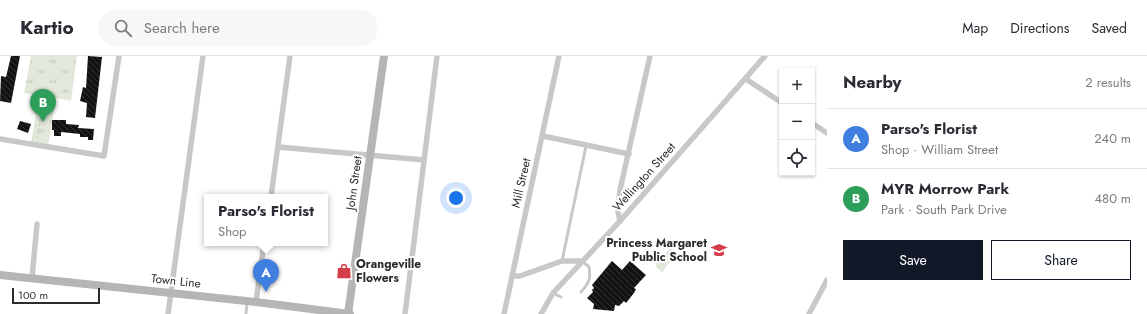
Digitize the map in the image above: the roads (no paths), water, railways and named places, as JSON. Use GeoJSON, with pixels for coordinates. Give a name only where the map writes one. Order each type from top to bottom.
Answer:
{"type":"FeatureCollection","features":[{"type":"Feature","properties":{"kind":"main road","name":"John Street"},"geometry":{"type":"LineString","coordinates":[[349,314],[369,156],[384,56]]}},
{"type":"Feature","properties":{"kind":"main road","name":"Town Line"},"geometry":{"type":"LineString","coordinates":[[0,276],[252,301],[349,314]]}},
{"type":"Feature","properties":{"kind":"street"},"geometry":{"type":"LineString","coordinates":[[0,139],[104,156],[119,56]]}},
{"type":"Feature","properties":{"kind":"street"},"geometry":{"type":"LineString","coordinates":[[168,314],[203,56]]}},
{"type":"Feature","properties":{"kind":"street"},"geometry":{"type":"LineString","coordinates":[[271,194],[290,56]]}},
{"type":"Feature","properties":{"kind":"street"},"geometry":{"type":"LineString","coordinates":[[405,314],[437,56]]}},
{"type":"Feature","properties":{"kind":"street","name":"Mill Street"},"geometry":{"type":"LineString","coordinates":[[504,314],[559,56]]}},
{"type":"Feature","properties":{"kind":"street"},"geometry":{"type":"LineString","coordinates":[[620,221],[618,212],[620,190],[650,56]]}},
{"type":"Feature","properties":{"kind":"street","name":"Wellington Street"},"geometry":{"type":"LineString","coordinates":[[541,314],[553,293],[620,221],[766,56]]}},
{"type":"Feature","properties":{"kind":"street"},"geometry":{"type":"LineString","coordinates":[[746,79],[779,101]]}},
{"type":"Feature","properties":{"kind":"street"},"geometry":{"type":"LineString","coordinates":[[815,125],[827,133]]}},
{"type":"Feature","properties":{"kind":"street"},"geometry":{"type":"LineString","coordinates":[[543,136],[629,154]]}},
{"type":"Feature","properties":{"kind":"street"},"geometry":{"type":"LineString","coordinates":[[278,147],[424,160]]}},
{"type":"Feature","properties":{"kind":"street"},"geometry":{"type":"LineString","coordinates":[[32,278],[37,224]]}},
{"type":"Feature","properties":{"kind":"street"},"geometry":{"type":"LineString","coordinates":[[252,301],[263,246]]}},
{"type":"Feature","properties":{"kind":"street"},"geometry":{"type":"LineString","coordinates":[[512,276],[520,276],[562,261],[582,262]]}},
{"type":"Feature","properties":{"kind":"street"},"geometry":{"type":"LineString","coordinates":[[809,314],[827,280]]}},
{"type":"Feature","properties":{"kind":"lane"},"geometry":{"type":"LineString","coordinates":[[562,261],[586,146]]}},
{"type":"Feature","properties":{"kind":"lane"},"geometry":{"type":"LineString","coordinates":[[580,292],[589,283],[591,276],[589,267],[582,262]]}},
{"type":"Feature","properties":{"kind":"lane"},"geometry":{"type":"LineString","coordinates":[[553,293],[561,297]]}},
{"type":"Feature","properties":{"kind":"lane"},"geometry":{"type":"LineString","coordinates":[[246,314],[252,301]]}},
{"type":"Feature","properties":{"kind":"place","name":"MYR Morrow Park"},"geometry":{"type":"Point","coordinates":[43,122]}},
{"type":"Feature","properties":{"kind":"place","name":"Princess Margaret Public School"},"geometry":{"type":"Point","coordinates":[719,250]}},
{"type":"Feature","properties":{"kind":"place","name":"Orangeville Flowers"},"geometry":{"type":"Point","coordinates":[344,271]}},
{"type":"Feature","properties":{"kind":"place","name":"Parso's Florist"},"geometry":{"type":"Point","coordinates":[266,292]}}]}
